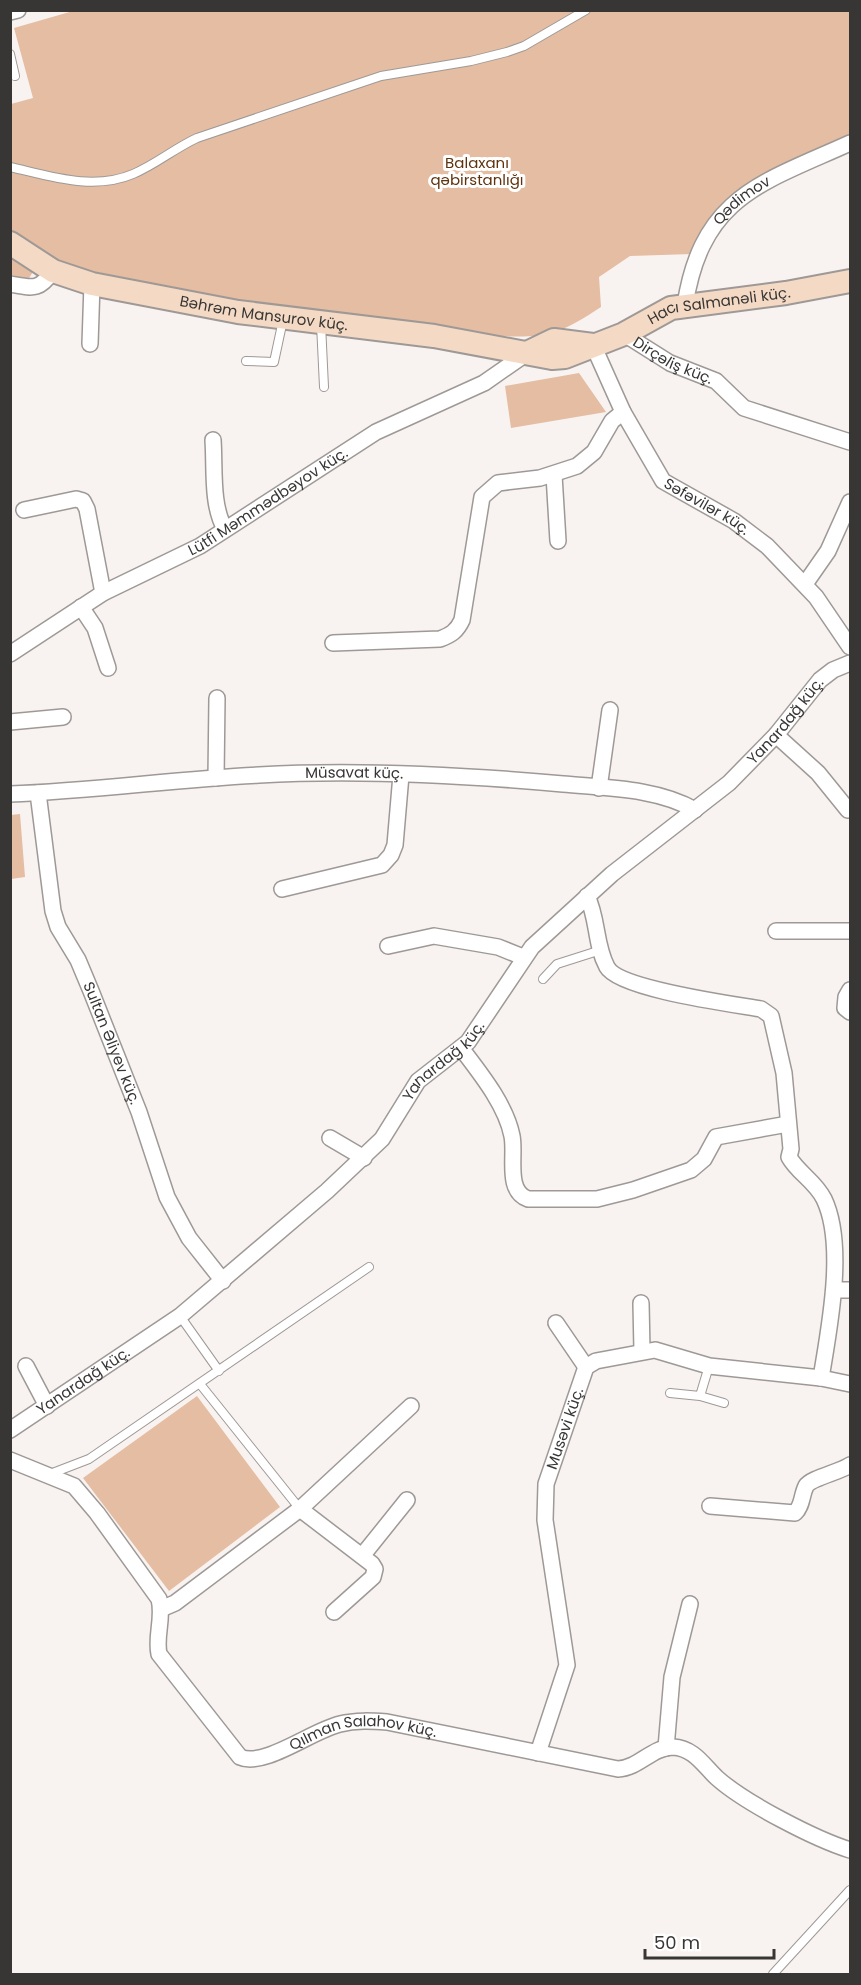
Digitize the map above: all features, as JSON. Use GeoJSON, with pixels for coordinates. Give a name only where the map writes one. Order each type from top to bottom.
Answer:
{"type":"FeatureCollection","features":[{"type":"Feature","properties":{"kind":"street"},"geometry":{"type":"LineString","coordinates":[[10,12],[18,10]]}},
{"type":"Feature","properties":{"kind":"street","name":"Qədimov"},"geometry":{"type":"LineString","coordinates":[[685,305],[689,281],[698,253],[729,207],[757,186],[850,143]]}},
{"type":"Feature","properties":{"kind":"street","name":"Bəhrəm Mansurov küç."},"geometry":{"type":"LineString","coordinates":[[10,243],[53,271],[92,284],[211,308],[434,336],[528,353]]}},
{"type":"Feature","properties":{"kind":"street"},"geometry":{"type":"LineString","coordinates":[[10,284],[37,287],[44,283],[53,271]]}},
{"type":"Feature","properties":{"kind":"street","name":"Hacı Salmanəli küç."},"geometry":{"type":"LineString","coordinates":[[592,345],[624,334],[656,314],[685,305],[759,297],[850,281]]}},
{"type":"Feature","properties":{"kind":"street"},"geometry":{"type":"LineString","coordinates":[[90,344],[92,284]]}},
{"type":"Feature","properties":{"kind":"street","name":"Dirçəliş küç."},"geometry":{"type":"LineString","coordinates":[[624,334],[670,363],[716,381],[744,408],[850,442]]}},
{"type":"Feature","properties":{"kind":"street"},"geometry":{"type":"LineString","coordinates":[[528,353],[554,340],[592,345]]}},
{"type":"Feature","properties":{"kind":"street","name":"Səfəvilər küç."},"geometry":{"type":"LineString","coordinates":[[592,345],[623,412],[663,481],[750,532],[805,584],[824,606],[850,647]]}},
{"type":"Feature","properties":{"kind":"street","name":"Lütfi Məmmədbəyov küç."},"geometry":{"type":"LineString","coordinates":[[10,654],[103,593],[180,557],[376,432],[484,383],[528,353]]}},
{"type":"Feature","properties":{"kind":"street"},"geometry":{"type":"LineString","coordinates":[[333,643],[440,639],[458,629],[462,620],[482,497],[498,483],[568,471],[588,458],[612,421],[623,412]]}},
{"type":"Feature","properties":{"kind":"street"},"geometry":{"type":"LineString","coordinates":[[213,440],[219,519],[225,529]]}},
{"type":"Feature","properties":{"kind":"street"},"geometry":{"type":"LineString","coordinates":[[554,475],[558,541]]}},
{"type":"Feature","properties":{"kind":"street"},"geometry":{"type":"LineString","coordinates":[[24,510],[76,499],[83,501],[87,508],[103,593]]}},
{"type":"Feature","properties":{"kind":"street"},"geometry":{"type":"LineString","coordinates":[[805,584],[828,551],[850,502]]}},
{"type":"Feature","properties":{"kind":"street"},"geometry":{"type":"LineString","coordinates":[[81,607],[95,628],[108,668]]}},
{"type":"Feature","properties":{"kind":"street","name":"Yanardağ küç."},"geometry":{"type":"LineString","coordinates":[[10,1430],[180,1316],[364,1158],[382,1139],[418,1082],[461,1048],[474,1034],[524,957],[587,896],[729,783],[776,735],[820,680],[833,670],[850,663]]}},
{"type":"Feature","properties":{"kind":"street"},"geometry":{"type":"LineString","coordinates":[[216,778],[217,698]]}},
{"type":"Feature","properties":{"kind":"street"},"geometry":{"type":"LineString","coordinates":[[599,788],[610,710]]}},
{"type":"Feature","properties":{"kind":"street"},"geometry":{"type":"LineString","coordinates":[[10,722],[63,717]]}},
{"type":"Feature","properties":{"kind":"street"},"geometry":{"type":"LineString","coordinates":[[776,735],[818,773],[848,810]]}},
{"type":"Feature","properties":{"kind":"street","name":"Müsavat küç."},"geometry":{"type":"LineString","coordinates":[[10,794],[293,774],[493,777],[665,797],[695,810]]}},
{"type":"Feature","properties":{"kind":"street"},"geometry":{"type":"LineString","coordinates":[[282,890],[382,865],[391,855],[395,845],[401,775]]}},
{"type":"Feature","properties":{"kind":"street","name":"Sultan Əliyev küç."},"geometry":{"type":"LineString","coordinates":[[38,793],[52,911],[58,927],[78,960],[91,991],[139,1112],[167,1197],[189,1238],[223,1281]]}},
{"type":"Feature","properties":{"kind":"street"},"geometry":{"type":"LineString","coordinates":[[587,896],[593,909],[606,967],[613,976],[623,981],[761,1009],[771,1016],[784,1073],[791,1149],[789,1157],[794,1166],[814,1183],[830,1212],[835,1290],[821,1378]]}},
{"type":"Feature","properties":{"kind":"street"},"geometry":{"type":"LineString","coordinates":[[776,931],[850,931]]}},
{"type":"Feature","properties":{"kind":"street"},"geometry":{"type":"LineString","coordinates":[[388,946],[434,936],[498,947],[524,957]]}},
{"type":"Feature","properties":{"kind":"street"},"geometry":{"type":"LineString","coordinates":[[850,990],[845,1008],[850,1012]]}},
{"type":"Feature","properties":{"kind":"street"},"geometry":{"type":"LineString","coordinates":[[461,1048],[477,1070],[509,1126],[513,1137],[514,1185],[521,1197],[528,1199],[597,1199],[633,1191],[691,1170],[704,1159],[716,1137],[788,1124]]}},
{"type":"Feature","properties":{"kind":"street"},"geometry":{"type":"LineString","coordinates":[[330,1138],[364,1158]]}},
{"type":"Feature","properties":{"kind":"street"},"geometry":{"type":"LineString","coordinates":[[835,1290],[850,1290]]}},
{"type":"Feature","properties":{"kind":"street"},"geometry":{"type":"LineString","coordinates":[[641,1303],[642,1351]]}},
{"type":"Feature","properties":{"kind":"street"},"geometry":{"type":"LineString","coordinates":[[555,1323],[586,1367]]}},
{"type":"Feature","properties":{"kind":"street","name":"Musəvi küç."},"geometry":{"type":"LineString","coordinates":[[538,1753],[567,1665],[545,1520],[546,1484],[586,1367],[596,1361],[642,1351],[668,1353],[709,1366],[821,1378],[850,1384]]}},
{"type":"Feature","properties":{"kind":"street"},"geometry":{"type":"LineString","coordinates":[[26,1366],[47,1406]]}},
{"type":"Feature","properties":{"kind":"street"},"geometry":{"type":"LineString","coordinates":[[10,1460],[74,1486],[152,1586],[161,1609],[175,1603],[300,1509],[411,1406]]}},
{"type":"Feature","properties":{"kind":"street"},"geometry":{"type":"LineString","coordinates":[[711,1506],[795,1513],[801,1508],[806,1486],[812,1480],[839,1473],[850,1465]]}},
{"type":"Feature","properties":{"kind":"street"},"geometry":{"type":"LineString","coordinates":[[362,1556],[407,1500]]}},
{"type":"Feature","properties":{"kind":"street"},"geometry":{"type":"LineString","coordinates":[[300,1509],[362,1556],[375,1569],[373,1577],[334,1612]]}},
{"type":"Feature","properties":{"kind":"street"},"geometry":{"type":"LineString","coordinates":[[690,1604],[672,1677],[666,1748],[687,1750],[742,1797],[850,1850]]}},
{"type":"Feature","properties":{"kind":"street","name":"Qılman Salahov küç."},"geometry":{"type":"LineString","coordinates":[[161,1609],[157,1645],[159,1654],[235,1753],[246,1760],[265,1757],[340,1724],[361,1721],[387,1722],[618,1769],[666,1748]]}},
{"type":"Feature","properties":{"kind":"lane"},"geometry":{"type":"LineString","coordinates":[[10,167],[79,182],[97,182],[133,174],[176,147],[197,138],[381,76],[471,61],[524,46],[586,10]]}},
{"type":"Feature","properties":{"kind":"lane"},"geometry":{"type":"LineString","coordinates":[[10,54],[15,76]]}},
{"type":"Feature","properties":{"kind":"lane"},"geometry":{"type":"LineString","coordinates":[[246,360],[274,362],[283,318]]}},
{"type":"Feature","properties":{"kind":"lane"},"geometry":{"type":"LineString","coordinates":[[321,323],[324,387]]}},
{"type":"Feature","properties":{"kind":"lane"},"geometry":{"type":"LineString","coordinates":[[543,980],[557,964],[601,950]]}},
{"type":"Feature","properties":{"kind":"lane"},"geometry":{"type":"LineString","coordinates":[[49,1474],[89,1459],[369,1267]]}},
{"type":"Feature","properties":{"kind":"lane"},"geometry":{"type":"LineString","coordinates":[[180,1316],[219,1371]]}},
{"type":"Feature","properties":{"kind":"lane"},"geometry":{"type":"LineString","coordinates":[[700,1396],[709,1366]]}},
{"type":"Feature","properties":{"kind":"lane"},"geometry":{"type":"LineString","coordinates":[[200,1384],[300,1509]]}},
{"type":"Feature","properties":{"kind":"lane"},"geometry":{"type":"LineString","coordinates":[[670,1393],[700,1396],[724,1403]]}},
{"type":"Feature","properties":{"kind":"lane"},"geometry":{"type":"LineString","coordinates":[[773,1974],[850,1890]]}},
{"type":"Feature","properties":{"kind":"green space","name":"Balaxanı qəbirstanlığı"},"geometry":{"type":"Polygon","coordinates":[[[73,11],[850,11],[850,135],[746,186],[720,207],[692,254],[630,256],[599,277],[601,307],[573,324],[551,333],[494,336],[233,305],[76,273],[11,232],[11,104],[33,98],[14,28],[73,11]]]}},
{"type":"Feature","properties":{"kind":"green space"},"geometry":{"type":"Polygon","coordinates":[[[10,252],[34,270],[28,280],[11,277],[10,252]]]}},
{"type":"Feature","properties":{"kind":"green space"},"geometry":{"type":"Polygon","coordinates":[[[579,373],[606,412],[511,428],[505,386],[579,373]]]}},
{"type":"Feature","properties":{"kind":"green space"},"geometry":{"type":"Polygon","coordinates":[[[20,814],[25,877],[11,879],[11,815],[20,814]]]}},
{"type":"Feature","properties":{"kind":"green space"},"geometry":{"type":"Polygon","coordinates":[[[197,1396],[280,1507],[169,1591],[83,1478],[197,1396]]]}}]}
